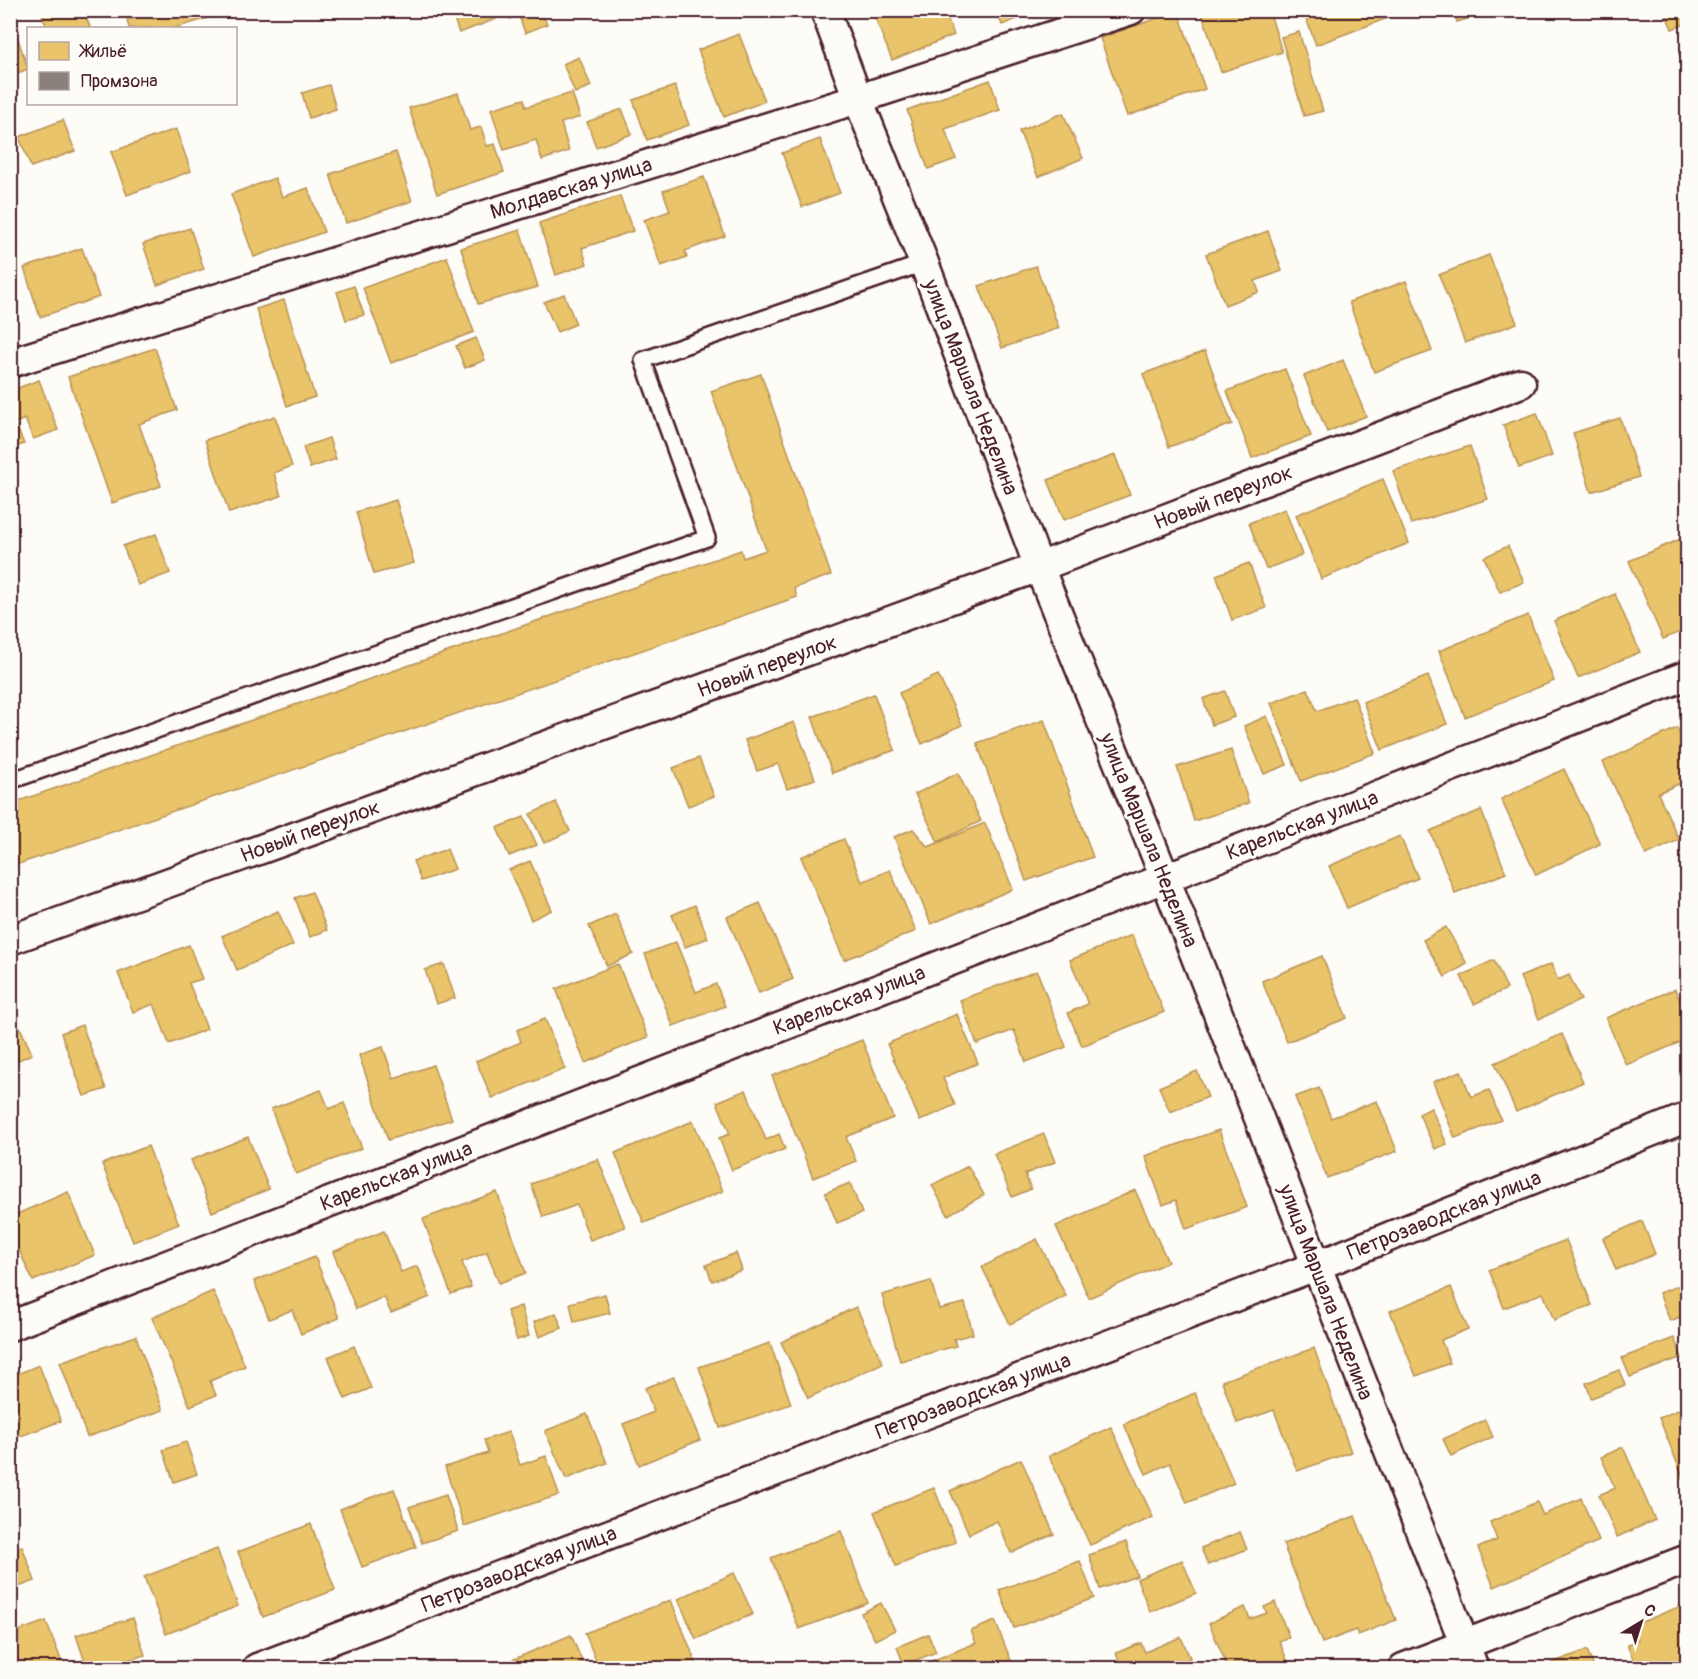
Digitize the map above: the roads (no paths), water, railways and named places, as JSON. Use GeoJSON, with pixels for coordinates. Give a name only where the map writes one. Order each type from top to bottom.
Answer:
{"type":"FeatureCollection","features":[{"type":"Feature","properties":{"kind":"street","name":"улица Маршала Неделина"},"geometry":{"type":"LineString","coordinates":[[825,10],[1039,567],[1165,878],[1469,1656]]}},
{"type":"Feature","properties":{"kind":"street","name":"Молдавская улица"},"geometry":{"type":"LineString","coordinates":[[10,363],[858,99],[1131,10]]}},
{"type":"Feature","properties":{"kind":"street","name":"Новый переулок"},"geometry":{"type":"LineString","coordinates":[[10,939],[1039,567],[1521,383]]}},
{"type":"Feature","properties":{"kind":"street","name":"Карельская улица"},"geometry":{"type":"LineString","coordinates":[[10,1326],[1688,675]]}},
{"type":"Feature","properties":{"kind":"street","name":"Петрозаводская улица"},"geometry":{"type":"LineString","coordinates":[[257,1668],[1316,1266],[1688,1117]]}},
{"type":"Feature","properties":{"kind":"street"},"geometry":{"type":"LineString","coordinates":[[1402,1668],[1469,1656],[1688,1559]]}},
{"type":"Feature","properties":{"kind":"lane"},"geometry":{"type":"LineString","coordinates":[[10,781],[707,538],[643,360],[924,263]]}}]}
